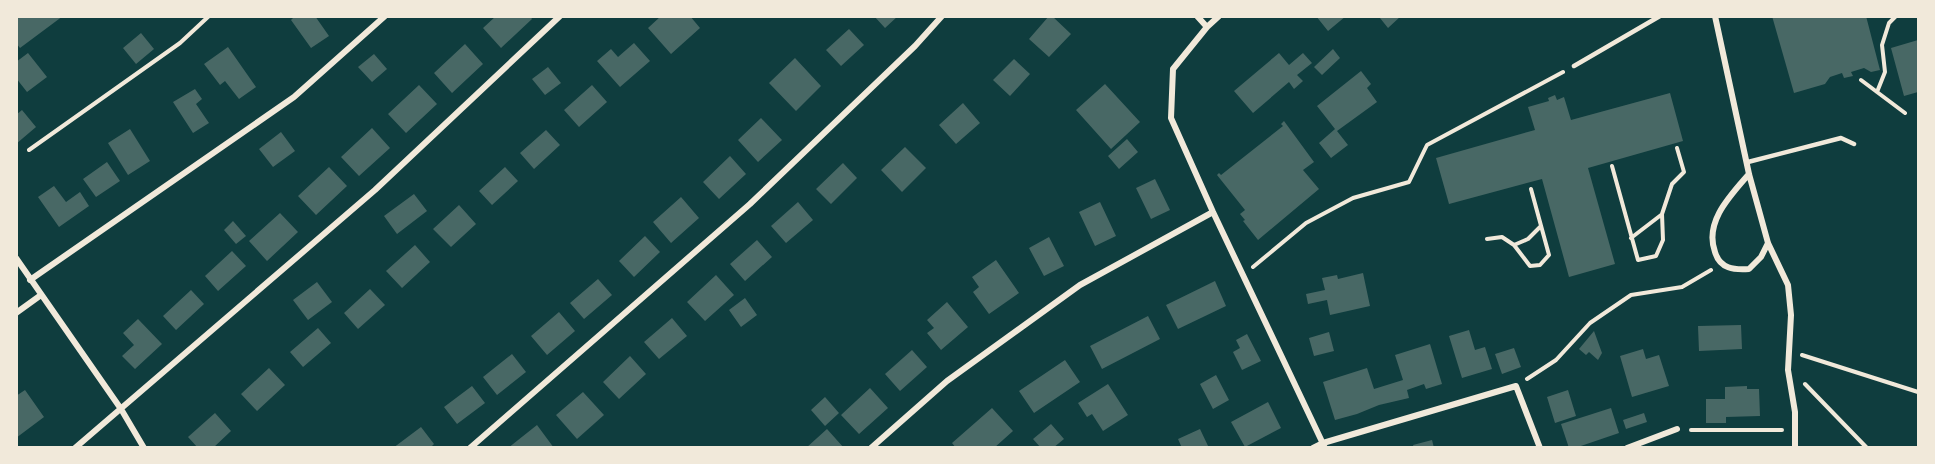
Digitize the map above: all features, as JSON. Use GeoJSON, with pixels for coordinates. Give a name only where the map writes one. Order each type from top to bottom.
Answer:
{"type":"FeatureCollection","features":[{"type":"Feature","properties":{"kind":"street"},"geometry":{"type":"LineString","coordinates":[[30,280],[294,97],[385,16]]}},
{"type":"Feature","properties":{"kind":"street"},"geometry":{"type":"LineString","coordinates":[[75,447],[375,190],[560,16]]}},
{"type":"Feature","properties":{"kind":"street"},"geometry":{"type":"LineString","coordinates":[[470,447],[750,204],[906,54],[942,16]]}},
{"type":"Feature","properties":{"kind":"street"},"geometry":{"type":"LineString","coordinates":[[1197,16],[1207,27]]}},
{"type":"Feature","properties":{"kind":"street"},"geometry":{"type":"LineString","coordinates":[[1219,16],[1207,27],[1173,69],[1171,118],[1324,445]]}},
{"type":"Feature","properties":{"kind":"street"},"geometry":{"type":"LineString","coordinates":[[1715,16],[1749,174],[1768,243],[1788,285],[1791,315],[1788,370],[1795,412],[1795,447]]}},
{"type":"Feature","properties":{"kind":"street"},"geometry":{"type":"LineString","coordinates":[[1749,174],[1729,196],[1710,237],[1715,255],[1721,264],[1734,270],[1749,269],[1761,257],[1768,243]]}},
{"type":"Feature","properties":{"kind":"street"},"geometry":{"type":"LineString","coordinates":[[871,447],[947,381],[1080,285],[1214,212]]}},
{"type":"Feature","properties":{"kind":"street"},"geometry":{"type":"LineString","coordinates":[[16,258],[121,409],[144,447]]}},
{"type":"Feature","properties":{"kind":"street"},"geometry":{"type":"LineString","coordinates":[[16,313],[41,295]]}},
{"type":"Feature","properties":{"kind":"street"},"geometry":{"type":"LineString","coordinates":[[1313,447],[1516,386],[1540,447]]}},
{"type":"Feature","properties":{"kind":"street"},"geometry":{"type":"LineString","coordinates":[[1628,447],[1677,429]]}},
{"type":"Feature","properties":{"kind":"lane"},"geometry":{"type":"LineString","coordinates":[[1574,66],[1660,16]]}},
{"type":"Feature","properties":{"kind":"lane"},"geometry":{"type":"LineString","coordinates":[[1748,162],[1841,138],[1854,144]]}},
{"type":"Feature","properties":{"kind":"path"},"geometry":{"type":"LineString","coordinates":[[28,150],[180,43],[209,16]]}},
{"type":"Feature","properties":{"kind":"path"},"geometry":{"type":"LineString","coordinates":[[1877,92],[1885,72],[1882,45],[1889,23],[1896,16]]}},
{"type":"Feature","properties":{"kind":"path"},"geometry":{"type":"LineString","coordinates":[[1243,275],[1306,223],[1353,198],[1409,182],[1427,145],[1574,66]]}},
{"type":"Feature","properties":{"kind":"path"},"geometry":{"type":"LineString","coordinates":[[1861,80],[1905,113]]}},
{"type":"Feature","properties":{"kind":"path"},"geometry":{"type":"LineString","coordinates":[[1612,166],[1638,260],[1656,256],[1663,240],[1662,214],[1672,184],[1684,172],[1677,148]]}},
{"type":"Feature","properties":{"kind":"path"},"geometry":{"type":"LineString","coordinates":[[1486,239],[1502,237],[1514,245],[1530,266],[1540,265],[1549,255],[1531,189]]}},
{"type":"Feature","properties":{"kind":"path"},"geometry":{"type":"LineString","coordinates":[[1631,238],[1662,214]]}},
{"type":"Feature","properties":{"kind":"path"},"geometry":{"type":"LineString","coordinates":[[1514,245],[1528,239],[1541,225]]}},
{"type":"Feature","properties":{"kind":"path"},"geometry":{"type":"LineString","coordinates":[[1516,386],[1556,360],[1590,323],[1631,295],[1682,287],[1721,264]]}},
{"type":"Feature","properties":{"kind":"path"},"geometry":{"type":"LineString","coordinates":[[1790,351],[1918,392]]}},
{"type":"Feature","properties":{"kind":"path"},"geometry":{"type":"LineString","coordinates":[[1788,370],[1801,380],[1821,403],[1867,447]]}},
{"type":"Feature","properties":{"kind":"path"},"geometry":{"type":"LineString","coordinates":[[1677,429],[1795,430]]}},
{"type":"Feature","properties":{"kind":"building"},"geometry":{"type":"Polygon","coordinates":[[[16,16],[63,16],[20,48],[16,43],[16,16]]]}},
{"type":"Feature","properties":{"kind":"building"},"geometry":{"type":"Polygon","coordinates":[[[295,16],[315,16],[329,36],[311,48],[291,20],[295,16]]]}},
{"type":"Feature","properties":{"kind":"building"},"geometry":{"type":"Polygon","coordinates":[[[496,16],[530,16],[532,19],[501,48],[483,28],[496,16]]]}},
{"type":"Feature","properties":{"kind":"building"},"geometry":{"type":"Polygon","coordinates":[[[661,16],[690,16],[700,28],[671,54],[648,28],[661,16]]]}},
{"type":"Feature","properties":{"kind":"building"},"geometry":{"type":"Polygon","coordinates":[[[874,16],[898,16],[885,28],[874,16]]]}},
{"type":"Feature","properties":{"kind":"building"},"geometry":{"type":"Polygon","coordinates":[[[1049,16],[1052,16],[1071,34],[1049,57],[1029,39],[1049,16]]]}},
{"type":"Feature","properties":{"kind":"building"},"geometry":{"type":"Polygon","coordinates":[[[1316,16],[1346,16],[1328,31],[1316,16]]]}},
{"type":"Feature","properties":{"kind":"building"},"geometry":{"type":"Polygon","coordinates":[[[1382,16],[1401,16],[1388,28],[1380,18],[1382,16]]]}},
{"type":"Feature","properties":{"kind":"building"},"geometry":{"type":"Polygon","coordinates":[[[1772,16],[1866,16],[1880,70],[1871,72],[1864,68],[1851,72],[1853,76],[1844,78],[1842,73],[1830,77],[1825,84],[1794,93],[1772,16]]]}},
{"type":"Feature","properties":{"kind":"building"},"geometry":{"type":"Polygon","coordinates":[[[849,29],[864,45],[841,66],[826,50],[849,29]]]}},
{"type":"Feature","properties":{"kind":"building"},"geometry":{"type":"Polygon","coordinates":[[[141,33],[154,49],[136,64],[123,48],[141,33]]]}},
{"type":"Feature","properties":{"kind":"building"},"geometry":{"type":"Polygon","coordinates":[[[1918,40],[1918,92],[1904,96],[1891,48],[1918,40]]]}},
{"type":"Feature","properties":{"kind":"building"},"geometry":{"type":"Polygon","coordinates":[[[634,43],[650,61],[620,87],[597,61],[611,49],[618,57],[634,43]]]}},
{"type":"Feature","properties":{"kind":"building"},"geometry":{"type":"Polygon","coordinates":[[[465,44],[483,64],[452,93],[434,73],[465,44]]]}},
{"type":"Feature","properties":{"kind":"building"},"geometry":{"type":"Polygon","coordinates":[[[228,47],[256,87],[239,99],[225,81],[220,85],[204,64],[228,47]]]}},
{"type":"Feature","properties":{"kind":"building"},"geometry":{"type":"Polygon","coordinates":[[[1333,49],[1340,58],[1322,75],[1314,67],[1333,49]]]}},
{"type":"Feature","properties":{"kind":"building"},"geometry":{"type":"Polygon","coordinates":[[[28,53],[47,77],[27,92],[16,78],[16,62],[28,53]]]}},
{"type":"Feature","properties":{"kind":"building"},"geometry":{"type":"Polygon","coordinates":[[[1279,53],[1289,65],[1303,53],[1312,63],[1297,75],[1303,81],[1294,89],[1289,82],[1253,113],[1234,91],[1279,53]]]}},
{"type":"Feature","properties":{"kind":"building"},"geometry":{"type":"Polygon","coordinates":[[[374,54],[387,69],[372,82],[358,67],[374,54]]]}},
{"type":"Feature","properties":{"kind":"building"},"geometry":{"type":"Polygon","coordinates":[[[795,58],[821,86],[796,111],[769,83],[795,58]]]}},
{"type":"Feature","properties":{"kind":"building"},"geometry":{"type":"Polygon","coordinates":[[[1014,59],[1030,74],[1010,96],[993,80],[1014,59]]]}},
{"type":"Feature","properties":{"kind":"building"},"geometry":{"type":"Polygon","coordinates":[[[548,67],[561,83],[545,95],[532,79],[548,67]]]}},
{"type":"Feature","properties":{"kind":"building"},"geometry":{"type":"Polygon","coordinates":[[[1361,71],[1371,84],[1367,88],[1377,102],[1337,131],[1348,145],[1331,158],[1319,143],[1335,129],[1317,106],[1361,71]]]}},
{"type":"Feature","properties":{"kind":"building"},"geometry":{"type":"Polygon","coordinates":[[[1105,84],[1140,122],[1111,149],[1076,110],[1105,84]]]}},
{"type":"Feature","properties":{"kind":"building"},"geometry":{"type":"Polygon","coordinates":[[[419,85],[437,104],[406,133],[388,114],[419,85]]]}},
{"type":"Feature","properties":{"kind":"building"},"geometry":{"type":"Polygon","coordinates":[[[592,85],[607,102],[579,127],[564,110],[592,85]]]}},
{"type":"Feature","properties":{"kind":"building"},"geometry":{"type":"Polygon","coordinates":[[[195,89],[202,99],[196,104],[209,123],[193,133],[173,102],[195,89]]]}},
{"type":"Feature","properties":{"kind":"building"},"geometry":{"type":"Polygon","coordinates":[[[1670,93],[1683,141],[1588,168],[1615,264],[1569,277],[1542,179],[1449,204],[1436,158],[1535,130],[1528,107],[1549,101],[1548,98],[1555,95],[1557,100],[1564,97],[1571,120],[1670,93]]]}},
{"type":"Feature","properties":{"kind":"building"},"geometry":{"type":"Polygon","coordinates":[[[963,103],[980,123],[956,144],[939,125],[963,103]]]}},
{"type":"Feature","properties":{"kind":"building"},"geometry":{"type":"Polygon","coordinates":[[[22,110],[36,127],[16,144],[16,115],[22,110]]]}},
{"type":"Feature","properties":{"kind":"building"},"geometry":{"type":"Polygon","coordinates":[[[761,118],[782,140],[758,162],[738,140],[761,118]]]}},
{"type":"Feature","properties":{"kind":"building"},"geometry":{"type":"Polygon","coordinates":[[[1284,121],[1314,162],[1303,170],[1319,189],[1258,240],[1243,221],[1245,220],[1240,214],[1245,210],[1217,175],[1219,173],[1221,175],[1283,126],[1281,124],[1284,121]]]}},
{"type":"Feature","properties":{"kind":"building"},"geometry":{"type":"Polygon","coordinates":[[[372,128],[390,148],[359,176],[341,157],[372,128]]]}},
{"type":"Feature","properties":{"kind":"building"},"geometry":{"type":"Polygon","coordinates":[[[130,129],[150,161],[128,175],[108,143],[130,129]]]}},
{"type":"Feature","properties":{"kind":"building"},"geometry":{"type":"Polygon","coordinates":[[[546,130],[560,145],[534,169],[520,153],[546,130]]]}},
{"type":"Feature","properties":{"kind":"building"},"geometry":{"type":"Polygon","coordinates":[[[281,132],[295,151],[273,167],[259,149],[281,132]]]}},
{"type":"Feature","properties":{"kind":"building"},"geometry":{"type":"Polygon","coordinates":[[[1127,139],[1138,152],[1119,169],[1108,156],[1127,139]]]}},
{"type":"Feature","properties":{"kind":"building"},"geometry":{"type":"Polygon","coordinates":[[[905,147],[926,168],[902,192],[881,170],[905,147]]]}},
{"type":"Feature","properties":{"kind":"building"},"geometry":{"type":"Polygon","coordinates":[[[730,156],[746,174],[719,199],[703,182],[730,156]]]}},
{"type":"Feature","properties":{"kind":"building"},"geometry":{"type":"Polygon","coordinates":[[[107,162],[120,181],[96,197],[83,179],[107,162]]]}},
{"type":"Feature","properties":{"kind":"building"},"geometry":{"type":"Polygon","coordinates":[[[843,163],[857,178],[831,204],[816,189],[843,163]]]}},
{"type":"Feature","properties":{"kind":"building"},"geometry":{"type":"Polygon","coordinates":[[[329,167],[347,186],[316,215],[298,196],[329,167]]]}},
{"type":"Feature","properties":{"kind":"building"},"geometry":{"type":"Polygon","coordinates":[[[505,167],[518,181],[492,205],[479,191],[505,167]]]}},
{"type":"Feature","properties":{"kind":"building"},"geometry":{"type":"Polygon","coordinates":[[[1155,179],[1170,210],[1151,219],[1136,188],[1155,179]]]}},
{"type":"Feature","properties":{"kind":"building"},"geometry":{"type":"Polygon","coordinates":[[[54,186],[66,202],[80,192],[89,206],[59,227],[38,197],[54,186]]]}},
{"type":"Feature","properties":{"kind":"building"},"geometry":{"type":"Polygon","coordinates":[[[414,194],[427,211],[397,234],[384,216],[414,194]]]}},
{"type":"Feature","properties":{"kind":"building"},"geometry":{"type":"Polygon","coordinates":[[[681,197],[699,218],[671,243],[653,222],[681,197]]]}},
{"type":"Feature","properties":{"kind":"building"},"geometry":{"type":"Polygon","coordinates":[[[798,202],[813,220],[786,243],[771,226],[798,202]]]}},
{"type":"Feature","properties":{"kind":"building"},"geometry":{"type":"Polygon","coordinates":[[[1100,202],[1116,236],[1095,246],[1079,212],[1100,202]]]}},
{"type":"Feature","properties":{"kind":"building"},"geometry":{"type":"Polygon","coordinates":[[[459,205],[476,224],[451,247],[433,229],[459,205]]]}},
{"type":"Feature","properties":{"kind":"building"},"geometry":{"type":"Polygon","coordinates":[[[280,213],[298,232],[267,261],[249,241],[280,213]]]}},
{"type":"Feature","properties":{"kind":"building"},"geometry":{"type":"Polygon","coordinates":[[[233,221],[246,236],[236,244],[224,230],[233,221]]]}},
{"type":"Feature","properties":{"kind":"building"},"geometry":{"type":"Polygon","coordinates":[[[645,236],[660,252],[634,277],[619,261],[645,236]]]}},
{"type":"Feature","properties":{"kind":"building"},"geometry":{"type":"Polygon","coordinates":[[[1049,237],[1064,266],[1044,276],[1029,248],[1049,237]]]}},
{"type":"Feature","properties":{"kind":"building"},"geometry":{"type":"Polygon","coordinates":[[[757,240],[772,257],[745,281],[730,264],[757,240]]]}},
{"type":"Feature","properties":{"kind":"building"},"geometry":{"type":"Polygon","coordinates":[[[415,245],[430,262],[402,288],[386,271],[415,245]]]}},
{"type":"Feature","properties":{"kind":"building"},"geometry":{"type":"Polygon","coordinates":[[[232,251],[246,266],[218,291],[205,276],[232,251]]]}},
{"type":"Feature","properties":{"kind":"building"},"geometry":{"type":"Polygon","coordinates":[[[996,260],[1019,293],[989,314],[973,292],[979,287],[972,277],[996,260]]]}},
{"type":"Feature","properties":{"kind":"building"},"geometry":{"type":"Polygon","coordinates":[[[1363,273],[1370,306],[1330,315],[1327,300],[1308,304],[1306,294],[1325,290],[1322,278],[1337,275],[1338,279],[1363,273]]]}},
{"type":"Feature","properties":{"kind":"building"},"geometry":{"type":"Polygon","coordinates":[[[716,275],[734,295],[705,321],[687,302],[716,275]]]}},
{"type":"Feature","properties":{"kind":"building"},"geometry":{"type":"Polygon","coordinates":[[[598,279],[612,295],[584,319],[570,303],[598,279]]]}},
{"type":"Feature","properties":{"kind":"building"},"geometry":{"type":"Polygon","coordinates":[[[1215,281],[1226,306],[1178,329],[1166,305],[1215,281]]]}},
{"type":"Feature","properties":{"kind":"building"},"geometry":{"type":"Polygon","coordinates":[[[317,282],[332,302],[308,320],[293,300],[317,282]]]}},
{"type":"Feature","properties":{"kind":"building"},"geometry":{"type":"Polygon","coordinates":[[[370,289],[385,305],[358,329],[344,313],[370,289]]]}},
{"type":"Feature","properties":{"kind":"building"},"geometry":{"type":"Polygon","coordinates":[[[191,290],[204,304],[176,330],[163,316],[191,290]]]}},
{"type":"Feature","properties":{"kind":"building"},"geometry":{"type":"Polygon","coordinates":[[[745,298],[757,315],[741,327],[729,310],[745,298]]]}},
{"type":"Feature","properties":{"kind":"building"},"geometry":{"type":"Polygon","coordinates":[[[947,302],[968,327],[941,350],[927,333],[934,328],[927,320],[947,302]]]}},
{"type":"Feature","properties":{"kind":"building"},"geometry":{"type":"Polygon","coordinates":[[[559,312],[575,331],[547,355],[531,336],[559,312]]]}},
{"type":"Feature","properties":{"kind":"building"},"geometry":{"type":"Polygon","coordinates":[[[1148,316],[1160,339],[1102,369],[1090,346],[1148,316]]]}},
{"type":"Feature","properties":{"kind":"building"},"geometry":{"type":"Polygon","coordinates":[[[672,318],[687,336],[659,359],[644,342],[672,318]]]}},
{"type":"Feature","properties":{"kind":"building"},"geometry":{"type":"Polygon","coordinates":[[[138,319],[162,344],[135,369],[122,356],[134,345],[123,333],[138,319]]]}},
{"type":"Feature","properties":{"kind":"building"},"geometry":{"type":"Polygon","coordinates":[[[1741,325],[1742,349],[1699,351],[1698,326],[1741,325]]]}},
{"type":"Feature","properties":{"kind":"building"},"geometry":{"type":"Polygon","coordinates":[[[318,328],[331,343],[303,367],[290,352],[318,328]]]}},
{"type":"Feature","properties":{"kind":"building"},"geometry":{"type":"Polygon","coordinates":[[[1469,330],[1475,350],[1485,347],[1492,369],[1462,378],[1449,336],[1469,330]]]}},
{"type":"Feature","properties":{"kind":"building"},"geometry":{"type":"Polygon","coordinates":[[[1594,331],[1602,353],[1598,360],[1589,352],[1586,355],[1579,349],[1594,331]]]}},
{"type":"Feature","properties":{"kind":"building"},"geometry":{"type":"Polygon","coordinates":[[[1329,332],[1334,351],[1314,356],[1309,338],[1329,332]]]}},
{"type":"Feature","properties":{"kind":"building"},"geometry":{"type":"Polygon","coordinates":[[[1247,334],[1261,361],[1242,370],[1233,352],[1240,348],[1236,340],[1247,334]]]}},
{"type":"Feature","properties":{"kind":"building"},"geometry":{"type":"Polygon","coordinates":[[[1430,344],[1442,384],[1426,389],[1424,384],[1407,390],[1409,398],[1379,405],[1335,420],[1323,382],[1367,368],[1374,389],[1403,380],[1395,355],[1430,344]]]}},
{"type":"Feature","properties":{"kind":"building"},"geometry":{"type":"Polygon","coordinates":[[[1514,348],[1521,367],[1502,374],[1495,354],[1514,348]]]}},
{"type":"Feature","properties":{"kind":"building"},"geometry":{"type":"Polygon","coordinates":[[[1643,349],[1646,359],[1659,355],[1669,386],[1632,397],[1620,356],[1643,349]]]}},
{"type":"Feature","properties":{"kind":"building"},"geometry":{"type":"Polygon","coordinates":[[[912,350],[927,367],[900,391],[885,374],[912,350]]]}},
{"type":"Feature","properties":{"kind":"building"},"geometry":{"type":"Polygon","coordinates":[[[512,354],[526,372],[497,395],[483,377],[512,354]]]}},
{"type":"Feature","properties":{"kind":"building"},"geometry":{"type":"Polygon","coordinates":[[[630,356],[646,374],[619,399],[603,382],[630,356]]]}},
{"type":"Feature","properties":{"kind":"building"},"geometry":{"type":"Polygon","coordinates":[[[1065,360],[1080,382],[1034,413],[1019,391],[1065,360]]]}},
{"type":"Feature","properties":{"kind":"building"},"geometry":{"type":"Polygon","coordinates":[[[269,368],[285,385],[257,411],[241,394],[269,368]]]}},
{"type":"Feature","properties":{"kind":"building"},"geometry":{"type":"Polygon","coordinates":[[[1216,375],[1229,400],[1213,409],[1200,384],[1216,375]]]}},
{"type":"Feature","properties":{"kind":"building"},"geometry":{"type":"Polygon","coordinates":[[[1108,384],[1128,415],[1103,431],[1092,414],[1087,417],[1078,403],[1108,384]]]}},
{"type":"Feature","properties":{"kind":"building"},"geometry":{"type":"Polygon","coordinates":[[[472,386],[485,403],[457,424],[444,407],[472,386]]]}},
{"type":"Feature","properties":{"kind":"building"},"geometry":{"type":"Polygon","coordinates":[[[1747,386],[1747,389],[1759,389],[1760,416],[1726,417],[1726,423],[1706,423],[1706,399],[1725,399],[1725,387],[1747,386]]]}},
{"type":"Feature","properties":{"kind":"building"},"geometry":{"type":"Polygon","coordinates":[[[870,388],[888,408],[859,434],[841,415],[870,388]]]}},
{"type":"Feature","properties":{"kind":"building"},"geometry":{"type":"Polygon","coordinates":[[[25,390],[44,417],[16,438],[16,396],[25,390]]]}},
{"type":"Feature","properties":{"kind":"building"},"geometry":{"type":"Polygon","coordinates":[[[1568,390],[1576,416],[1555,423],[1547,397],[1568,390]]]}},
{"type":"Feature","properties":{"kind":"building"},"geometry":{"type":"Polygon","coordinates":[[[583,392],[604,415],[577,439],[556,415],[583,392]]]}},
{"type":"Feature","properties":{"kind":"building"},"geometry":{"type":"Polygon","coordinates":[[[825,397],[839,413],[825,426],[811,410],[825,397]]]}},
{"type":"Feature","properties":{"kind":"building"},"geometry":{"type":"Polygon","coordinates":[[[1268,402],[1281,428],[1245,447],[1231,422],[1268,402]]]}},
{"type":"Feature","properties":{"kind":"building"},"geometry":{"type":"Polygon","coordinates":[[[992,408],[1013,431],[994,448],[956,448],[952,443],[992,408]]]}},
{"type":"Feature","properties":{"kind":"building"},"geometry":{"type":"Polygon","coordinates":[[[1611,408],[1619,433],[1569,448],[1561,424],[1611,408]]]}},
{"type":"Feature","properties":{"kind":"building"},"geometry":{"type":"Polygon","coordinates":[[[215,413],[231,431],[213,448],[198,448],[188,437],[215,413]]]}},
{"type":"Feature","properties":{"kind":"building"},"geometry":{"type":"Polygon","coordinates":[[[1644,413],[1647,422],[1626,429],[1623,420],[1644,413]]]}},
{"type":"Feature","properties":{"kind":"building"},"geometry":{"type":"Polygon","coordinates":[[[1051,424],[1064,439],[1053,448],[1041,448],[1033,439],[1051,424]]]}},
{"type":"Feature","properties":{"kind":"building"},"geometry":{"type":"Polygon","coordinates":[[[537,425],[554,448],[508,448],[537,425]]]}},
{"type":"Feature","properties":{"kind":"building"},"geometry":{"type":"Polygon","coordinates":[[[421,427],[434,444],[430,448],[393,448],[421,427]]]}},
{"type":"Feature","properties":{"kind":"building"},"geometry":{"type":"Polygon","coordinates":[[[827,429],[844,448],[806,448],[827,429]]]}},
{"type":"Feature","properties":{"kind":"building"},"geometry":{"type":"Polygon","coordinates":[[[1200,429],[1209,448],[1182,448],[1178,439],[1200,429]]]}},
{"type":"Feature","properties":{"kind":"building"},"geometry":{"type":"Polygon","coordinates":[[[1432,440],[1434,448],[1414,448],[1413,445],[1432,440]]]}}]}
